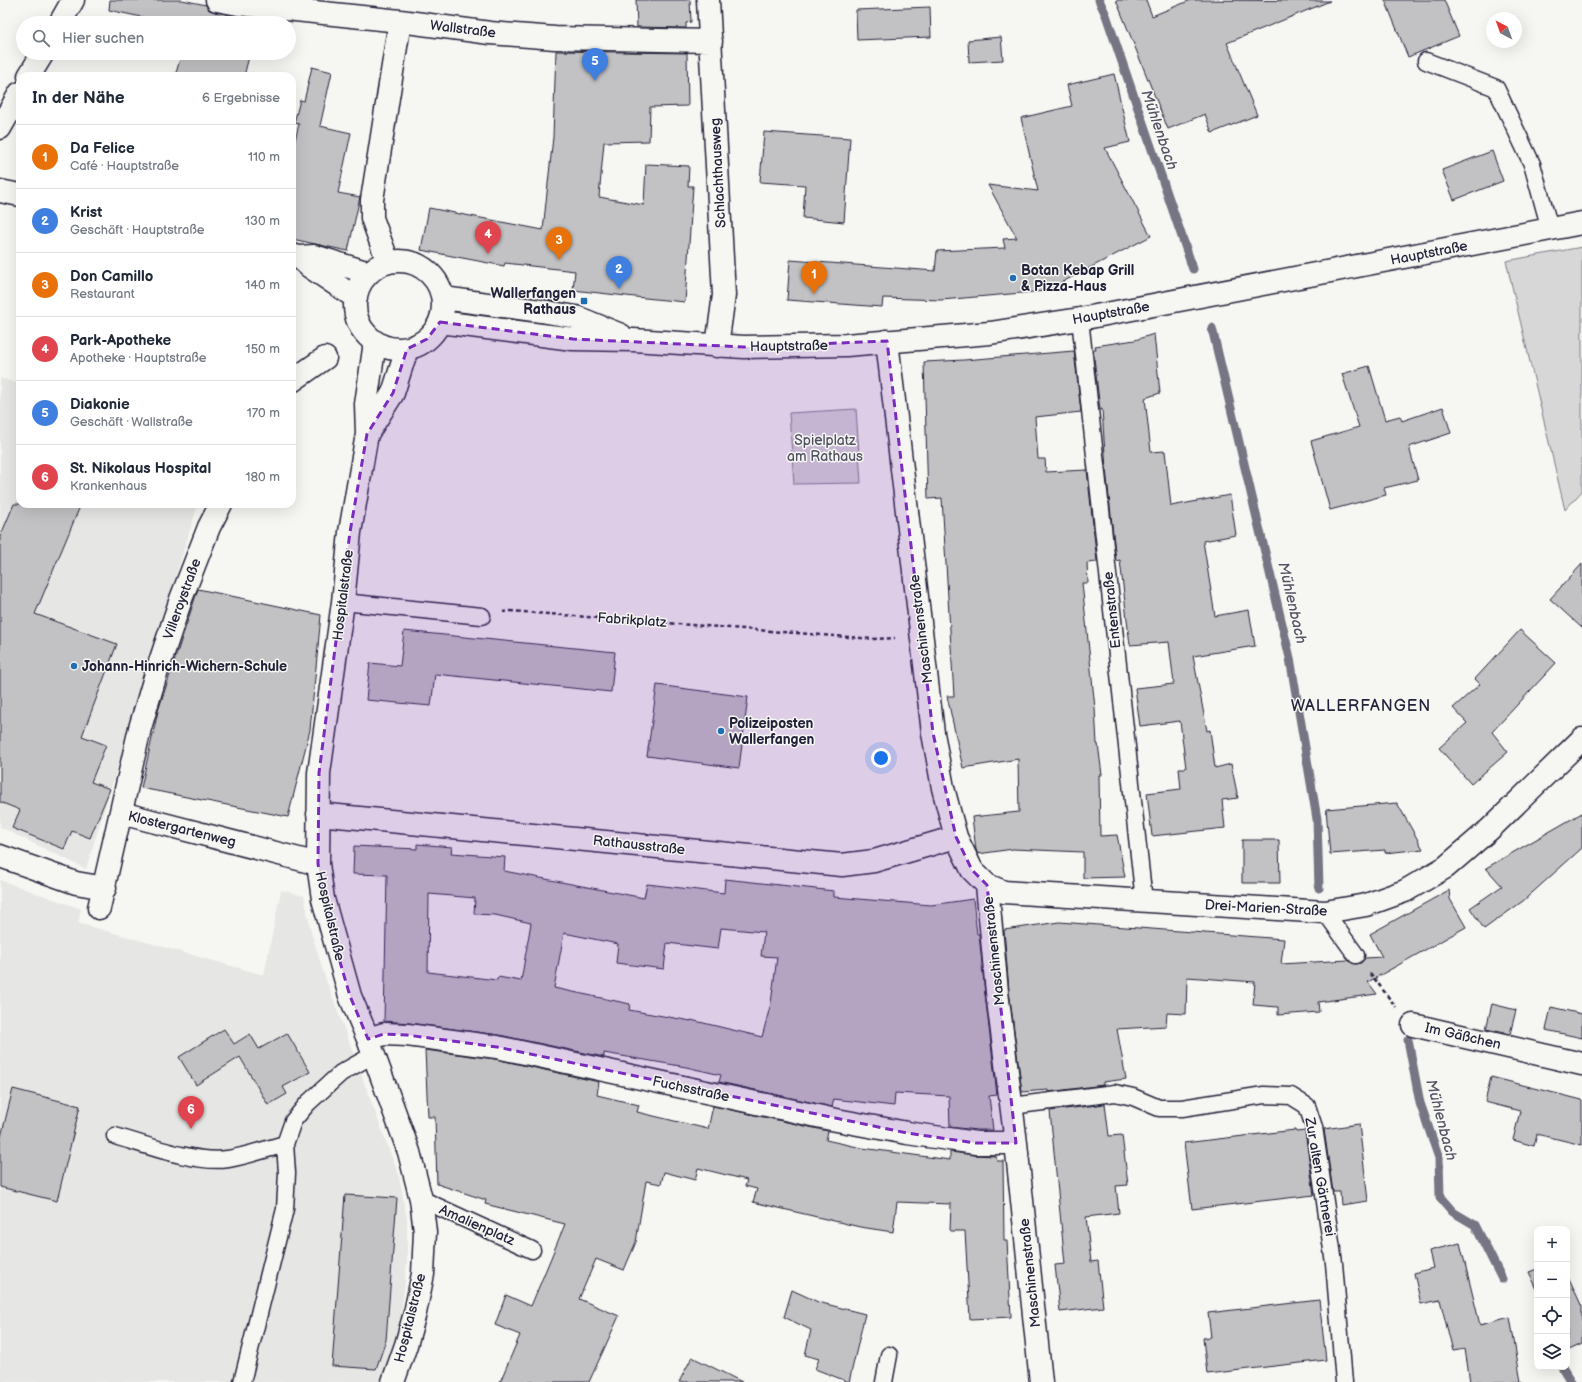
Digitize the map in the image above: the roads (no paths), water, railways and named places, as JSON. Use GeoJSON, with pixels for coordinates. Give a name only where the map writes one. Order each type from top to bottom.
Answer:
{"type":"FeatureCollection","features":[{"type":"Feature","properties":{"kind":"street"},"geometry":{"type":"LineString","coordinates":[[64,16],[73,0]]}},
{"type":"Feature","properties":{"kind":"street","name":"Wallstraße"},"geometry":{"type":"LineString","coordinates":[[217,0],[238,4],[400,21],[490,33],[555,38],[711,41]]}},
{"type":"Feature","properties":{"kind":"street","name":"Schlachthausweg"},"geometry":{"type":"LineString","coordinates":[[708,0],[724,295],[717,346]]}},
{"type":"Feature","properties":{"kind":"street"},"geometry":{"type":"LineString","coordinates":[[388,262],[372,218],[372,200],[400,21]]}},
{"type":"Feature","properties":{"kind":"street"},"geometry":{"type":"LineString","coordinates":[[32,72],[39,60]]}},
{"type":"Feature","properties":{"kind":"street"},"geometry":{"type":"LineString","coordinates":[[0,128],[16,100]]}},
{"type":"Feature","properties":{"kind":"street"},"geometry":{"type":"LineString","coordinates":[[0,191],[16,194]]}},
{"type":"Feature","properties":{"kind":"street","name":"Hauptstraße"},"geometry":{"type":"LineString","coordinates":[[440,322],[573,339],[633,340],[717,346],[787,347],[846,345],[990,333],[1080,319],[1582,223]]}},
{"type":"Feature","properties":{"kind":"street"},"geometry":{"type":"LineString","coordinates":[[296,256],[314,256],[369,273]]}},
{"type":"Feature","properties":{"kind":"street"},"geometry":{"type":"LineString","coordinates":[[296,256],[356,298]]}},
{"type":"Feature","properties":{"kind":"street"},"geometry":{"type":"LineString","coordinates":[[404,261],[419,265],[435,278],[443,298],[443,314],[434,332],[427,339],[407,349],[385,347],[375,342],[369,337],[356,315],[356,298],[362,280],[378,266],[388,262],[404,261]]}},
{"type":"Feature","properties":{"kind":"street","name":"Hauptstraße"},"geometry":{"type":"LineString","coordinates":[[443,298],[576,317],[633,340]]}},
{"type":"Feature","properties":{"kind":"street","name":"Maschinenstraße"},"geometry":{"type":"LineString","coordinates":[[887,341],[933,733],[943,788],[956,837],[972,870],[987,885],[997,992],[1016,1143],[1041,1382]]}},
{"type":"Feature","properties":{"kind":"street","name":"Hospitalstraße"},"geometry":{"type":"LineString","coordinates":[[375,342],[366,404],[366,434],[350,532],[343,602],[319,773],[318,864],[323,899],[350,996],[410,1152],[422,1200],[425,1232],[423,1274],[398,1380]]}},
{"type":"Feature","properties":{"kind":"street","name":"Hospitalstraße"},"geometry":{"type":"LineString","coordinates":[[366,434],[393,393],[407,349]]}},
{"type":"Feature","properties":{"kind":"street"},"geometry":{"type":"LineString","coordinates":[[296,379],[325,358]]}},
{"type":"Feature","properties":{"kind":"street","name":"Villeroystraße"},"geometry":{"type":"LineString","coordinates":[[121,814],[140,728],[155,677],[181,599],[209,527],[219,508]]}},
{"type":"Feature","properties":{"kind":"street","name":"Drei-Marien-Straße"},"geometry":{"type":"LineString","coordinates":[[987,885],[1004,892],[1325,912],[1372,903],[1405,891],[1446,867],[1490,829],[1582,739]]}},
{"type":"Feature","properties":{"kind":"street","name":"Klostergartenweg"},"geometry":{"type":"LineString","coordinates":[[0,856],[76,883],[102,898],[121,814],[318,864]]}},
{"type":"Feature","properties":{"kind":"street","name":"Rathausstraße"},"geometry":{"type":"LineString","coordinates":[[318,814],[842,865],[874,862],[956,837]]}},
{"type":"Feature","properties":{"kind":"street","name":"Im Gäßchen"},"geometry":{"type":"LineString","coordinates":[[1413,1025],[1582,1064]]}},
{"type":"Feature","properties":{"kind":"street","name":"Fuchsstraße"},"geometry":{"type":"LineString","coordinates":[[370,1047],[384,1034],[407,1035],[497,1047],[823,1117],[907,1133],[976,1143],[1016,1143]]}},
{"type":"Feature","properties":{"kind":"lane"},"geometry":{"type":"LineString","coordinates":[[1426,61],[1496,88],[1532,164],[1550,229]]}},
{"type":"Feature","properties":{"kind":"lane","name":"Entenstraße"},"geometry":{"type":"LineString","coordinates":[[1080,319],[1144,901]]}},
{"type":"Feature","properties":{"kind":"lane"},"geometry":{"type":"LineString","coordinates":[[343,602],[482,616]]}},
{"type":"Feature","properties":{"kind":"lane"},"geometry":{"type":"LineString","coordinates":[[1325,912],[1356,955]]}},
{"type":"Feature","properties":{"kind":"lane"},"geometry":{"type":"LineString","coordinates":[[242,1382],[284,1209],[287,1173],[284,1144],[294,1121],[308,1103],[370,1047]]}},
{"type":"Feature","properties":{"kind":"lane","name":"Zur alten Gärtnerei"},"geometry":{"type":"LineString","coordinates":[[1011,1106],[1115,1093],[1133,1097],[1159,1108],[1182,1108],[1264,1096],[1291,1096],[1307,1106],[1314,1127],[1334,1263],[1344,1382]]}},
{"type":"Feature","properties":{"kind":"lane"},"geometry":{"type":"LineString","coordinates":[[115,1136],[186,1156],[211,1160],[229,1159],[284,1144]]}},
{"type":"Feature","properties":{"kind":"lane","name":"Amalienplatz"},"geometry":{"type":"LineString","coordinates":[[422,1200],[532,1250]]}},
{"type":"Feature","properties":{"kind":"lane"},"geometry":{"type":"LineString","coordinates":[[884,1382],[889,1355]]}},
{"type":"Feature","properties":{"kind":"waterway","name":"Mühlenbach"},"geometry":{"type":"LineString","coordinates":[[1099,0],[1106,15],[1193,269]]}},
{"type":"Feature","properties":{"kind":"waterway","name":"Mühlenbach"},"geometry":{"type":"LineString","coordinates":[[1212,328],[1290,658],[1317,819],[1319,888]]}},
{"type":"Feature","properties":{"kind":"waterway","name":"Mühlenbach"},"geometry":{"type":"LineString","coordinates":[[1408,1040],[1420,1103],[1439,1158],[1440,1197],[1453,1212],[1475,1225],[1502,1279]]}},
{"type":"Feature","properties":{"kind":"waterway","name":"Mühlenbach"},"geometry":{"type":"LineString","coordinates":[[1564,1370],[1571,1382]]}},
{"type":"Feature","properties":{"kind":"place","name":"Diakonie"},"geometry":{"type":"Point","coordinates":[595,81]}},
{"type":"Feature","properties":{"kind":"place","name":"Park-Apotheke"},"geometry":{"type":"Point","coordinates":[488,254]}},
{"type":"Feature","properties":{"kind":"place","name":"Don Camillo"},"geometry":{"type":"Point","coordinates":[559,260]}},
{"type":"Feature","properties":{"kind":"place","name":"Botan Kebap Grill & Pizza-Haus"},"geometry":{"type":"Point","coordinates":[1013,278]}},
{"type":"Feature","properties":{"kind":"place","name":"Krist"},"geometry":{"type":"Point","coordinates":[619,289]}},
{"type":"Feature","properties":{"kind":"place","name":"Da Felice"},"geometry":{"type":"Point","coordinates":[814,294]}},
{"type":"Feature","properties":{"kind":"place","name":"Wallerfangen Rathaus"},"geometry":{"type":"Point","coordinates":[584,301]}},
{"type":"Feature","properties":{"kind":"place","name":"Johann-Hinrich-Wichern-Schule"},"geometry":{"type":"Point","coordinates":[74,666]}},
{"type":"Feature","properties":{"kind":"place","name":"Polizeiposten Wallerfangen"},"geometry":{"type":"Point","coordinates":[721,731]}},
{"type":"Feature","properties":{"kind":"place","name":"St. Nikolaus Hospital"},"geometry":{"type":"Point","coordinates":[191,1129]}},
{"type":"Feature","properties":{"kind":"district","name":"WALLERFANGEN"},"geometry":{"type":"Point","coordinates":[1361,706]}},
{"type":"Feature","properties":{"kind":"park label","name":"Spielplatz am Rathaus"},"geometry":{"type":"Point","coordinates":[825,448]}}]}
